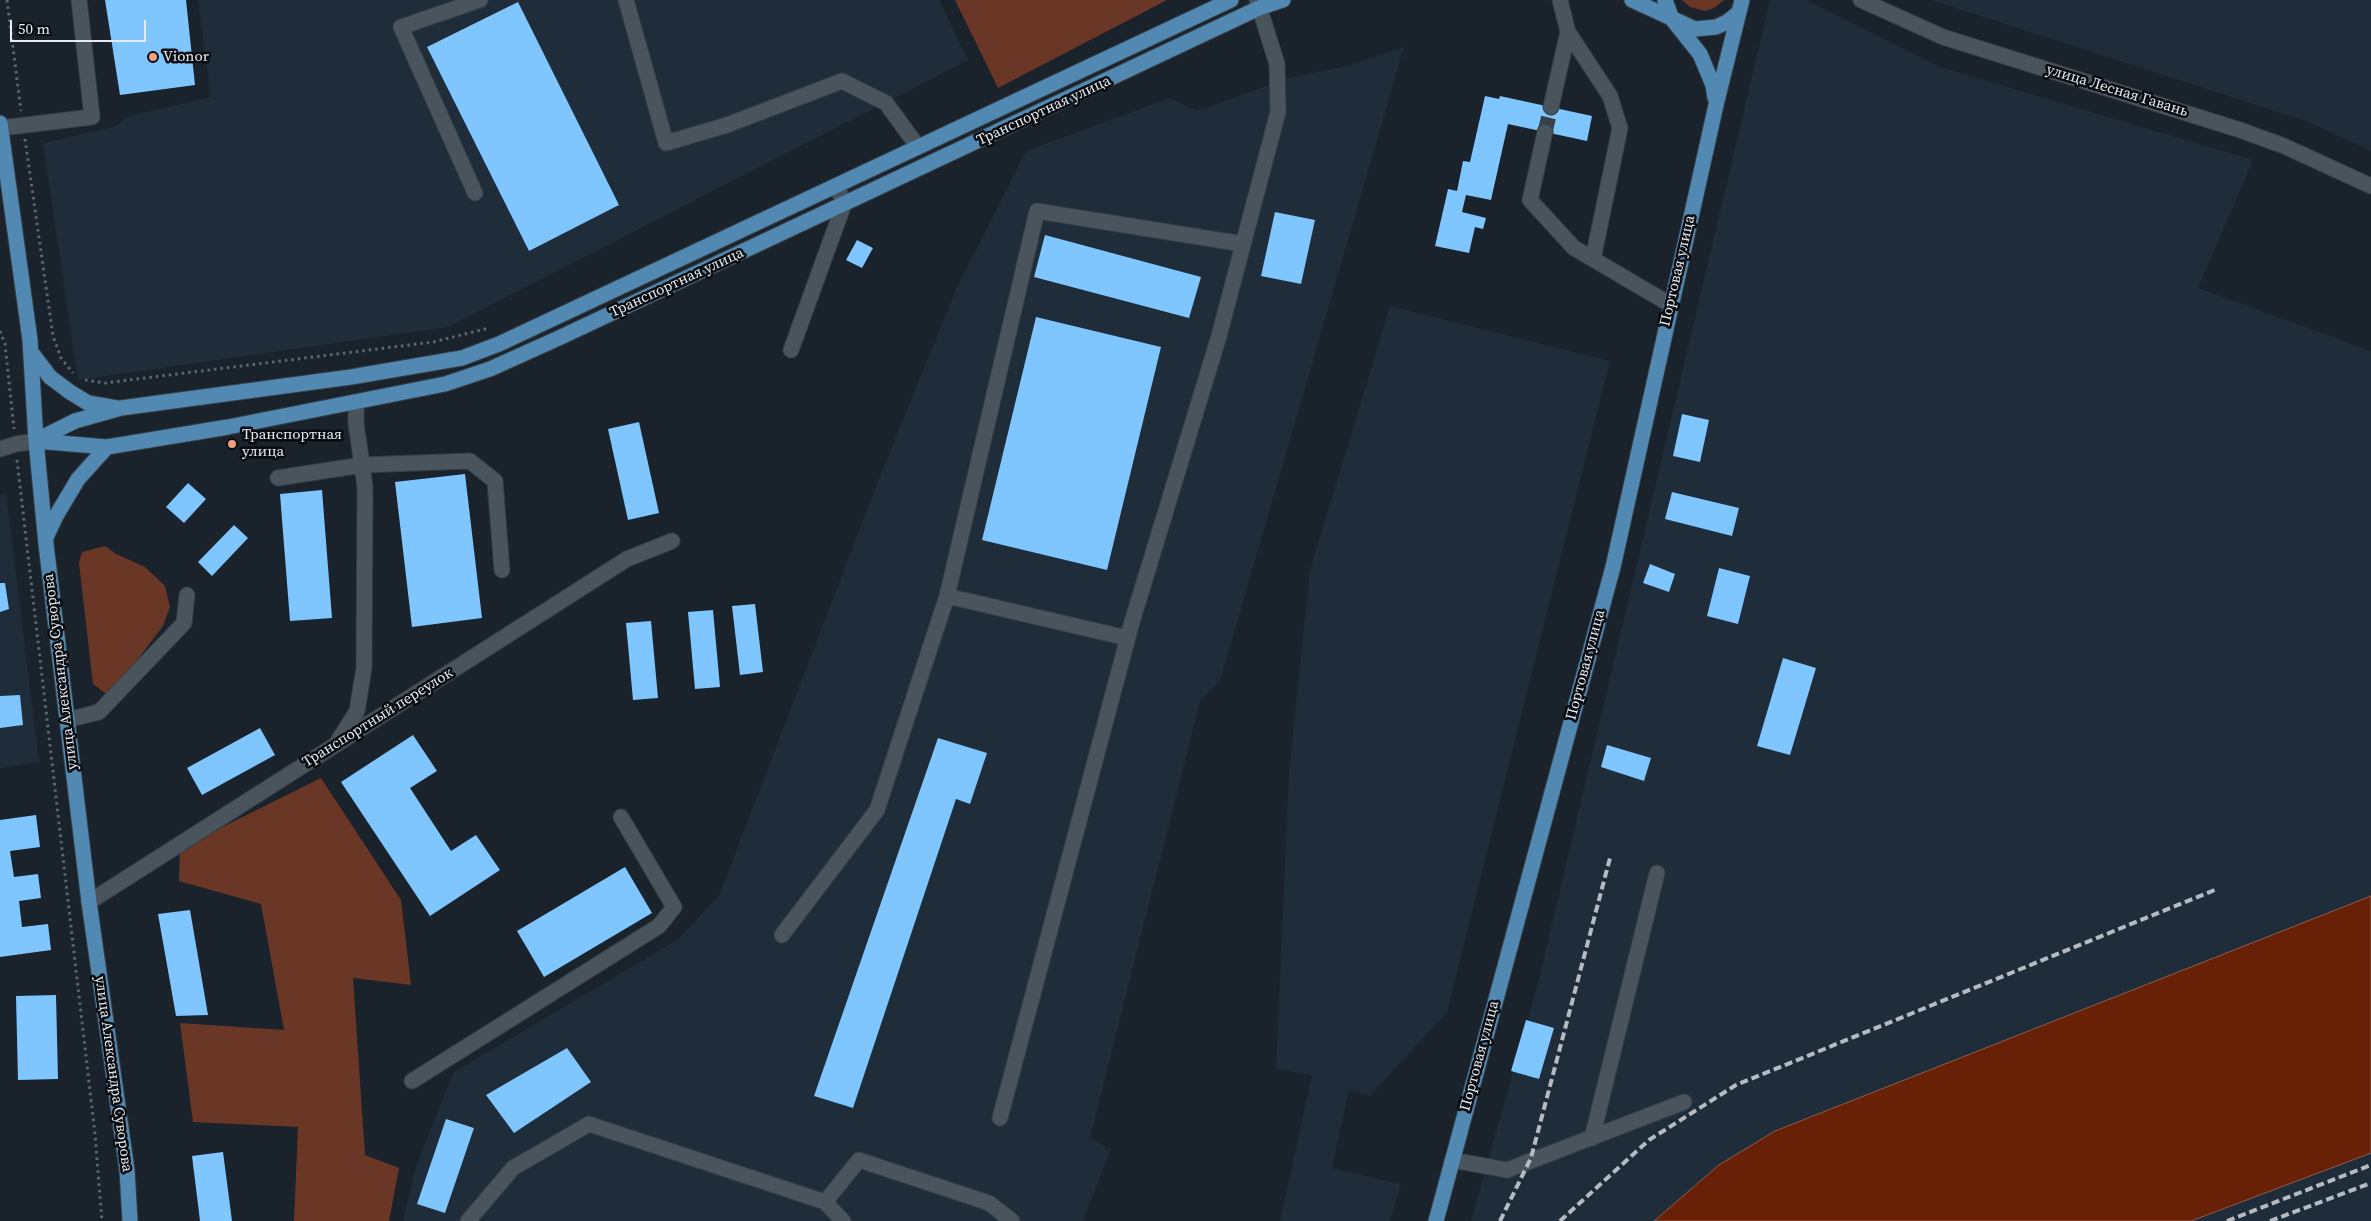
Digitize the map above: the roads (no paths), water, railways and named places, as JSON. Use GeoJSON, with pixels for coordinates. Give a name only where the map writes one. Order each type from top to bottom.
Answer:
{"type":"FeatureCollection","features":[{"type":"Feature","properties":{"kind":"main road","name":"Транспортная улица"},"geometry":{"type":"LineString","coordinates":[[36,441],[75,421],[121,408],[351,377],[462,358],[499,344],[1232,0]]}},
{"type":"Feature","properties":{"kind":"main road","name":"Транспортная улица"},"geometry":{"type":"LineString","coordinates":[[36,441],[107,446],[228,427],[445,384],[490,368],[562,337],[844,204],[1258,4],[1283,0]]}},
{"type":"Feature","properties":{"kind":"main road"},"geometry":{"type":"LineString","coordinates":[[1632,0],[1695,29],[1709,29],[1727,22],[1740,6]]}},
{"type":"Feature","properties":{"kind":"main road"},"geometry":{"type":"LineString","coordinates":[[1665,0],[1672,19]]}},
{"type":"Feature","properties":{"kind":"main road","name":"Портовая улица"},"geometry":{"type":"LineString","coordinates":[[1436,1221],[1613,567],[1716,104],[1740,6]]}},
{"type":"Feature","properties":{"kind":"main road","name":"Портовая улица"},"geometry":{"type":"LineString","coordinates":[[1672,19],[1700,54],[1713,85],[1716,104]]}},
{"type":"Feature","properties":{"kind":"main road","name":"улица Александра Суворова"},"geometry":{"type":"LineString","coordinates":[[0,123],[31,352],[36,441],[46,544],[89,902],[127,1170],[130,1221]]}},
{"type":"Feature","properties":{"kind":"main road","name":"Транспортная улица"},"geometry":{"type":"LineString","coordinates":[[31,352],[50,377],[70,392],[88,402],[121,408]]}},
{"type":"Feature","properties":{"kind":"main road"},"geometry":{"type":"LineString","coordinates":[[46,544],[50,529],[78,479],[107,446]]}},
{"type":"Feature","properties":{"kind":"street"},"geometry":{"type":"LineString","coordinates":[[1,128],[92,117],[78,0]]}},
{"type":"Feature","properties":{"kind":"street"},"geometry":{"type":"LineString","coordinates":[[475,194],[401,27],[480,0]]}},
{"type":"Feature","properties":{"kind":"street"},"geometry":{"type":"LineString","coordinates":[[626,0],[666,143],[727,125],[842,80],[886,103],[918,148]]}},
{"type":"Feature","properties":{"kind":"street"},"geometry":{"type":"LineString","coordinates":[[1560,0],[1568,32],[1610,96],[1620,128],[1593,259]]}},
{"type":"Feature","properties":{"kind":"street","name":"улица Лесная Гавань"},"geometry":{"type":"LineString","coordinates":[[1861,0],[1943,37],[2240,130],[2284,146],[2371,186]]}},
{"type":"Feature","properties":{"kind":"street"},"geometry":{"type":"LineString","coordinates":[[1000,1118],[1127,638],[1219,336],[1278,112],[1277,64],[1258,4]]}},
{"type":"Feature","properties":{"kind":"street"},"geometry":{"type":"LineString","coordinates":[[1551,107],[1568,32]]}},
{"type":"Feature","properties":{"kind":"street"},"geometry":{"type":"LineString","coordinates":[[1546,132],[1530,200],[1574,248],[1671,305]]}},
{"type":"Feature","properties":{"kind":"street"},"geometry":{"type":"LineString","coordinates":[[791,350],[844,204],[837,186]]}},
{"type":"Feature","properties":{"kind":"street"},"geometry":{"type":"LineString","coordinates":[[782,935],[877,810],[947,596],[1037,210],[1243,244]]}},
{"type":"Feature","properties":{"kind":"street"},"geometry":{"type":"LineString","coordinates":[[334,746],[357,711],[364,668],[364,488],[356,424],[356,402]]}},
{"type":"Feature","properties":{"kind":"street","name":"Транспортная улица"},"geometry":{"type":"LineString","coordinates":[[0,449],[36,441]]}},
{"type":"Feature","properties":{"kind":"street"},"geometry":{"type":"LineString","coordinates":[[278,478],[362,465],[470,461],[494,481],[502,570]]}},
{"type":"Feature","properties":{"kind":"street","name":"Транспортный переулок"},"geometry":{"type":"LineString","coordinates":[[89,902],[627,559],[672,541]]}},
{"type":"Feature","properties":{"kind":"street"},"geometry":{"type":"LineString","coordinates":[[67,720],[99,712],[184,623],[187,595]]}},
{"type":"Feature","properties":{"kind":"street"},"geometry":{"type":"LineString","coordinates":[[947,596],[1127,638]]}},
{"type":"Feature","properties":{"kind":"street"},"geometry":{"type":"LineString","coordinates":[[412,1081],[659,926],[674,907],[621,817]]}},
{"type":"Feature","properties":{"kind":"street"},"geometry":{"type":"LineString","coordinates":[[1592,1138],[1657,873]]}},
{"type":"Feature","properties":{"kind":"street"},"geometry":{"type":"LineString","coordinates":[[1452,1160],[1507,1170],[1684,1102]]}},
{"type":"Feature","properties":{"kind":"street"},"geometry":{"type":"LineString","coordinates":[[468,1221],[514,1168],[589,1124],[825,1202],[843,1221]]}},
{"type":"Feature","properties":{"kind":"street"},"geometry":{"type":"LineString","coordinates":[[825,1202],[859,1160],[989,1203],[1012,1221]]}},
{"type":"Feature","properties":{"kind":"tunnel"},"geometry":{"type":"LineString","coordinates":[[1545,132],[1551,107]]}},
{"type":"Feature","properties":{"kind":"railway"},"geometry":{"type":"LineString","coordinates":[[1500,1221],[1531,1158],[1610,858]]}},
{"type":"Feature","properties":{"kind":"railway"},"geometry":{"type":"LineString","coordinates":[[1560,1221],[1649,1140],[1736,1085],[2217,889]]}},
{"type":"Feature","properties":{"kind":"railway"},"geometry":{"type":"LineString","coordinates":[[2227,1221],[2371,1165]]}},
{"type":"Feature","properties":{"kind":"railway"},"geometry":{"type":"LineString","coordinates":[[2270,1221],[2371,1183]]}},
{"type":"Feature","properties":{"kind":"place","name":"Vionor"},"geometry":{"type":"Point","coordinates":[153,57]}},
{"type":"Feature","properties":{"kind":"place","name":"Транспортная улица"},"geometry":{"type":"Point","coordinates":[232,444]}}]}
